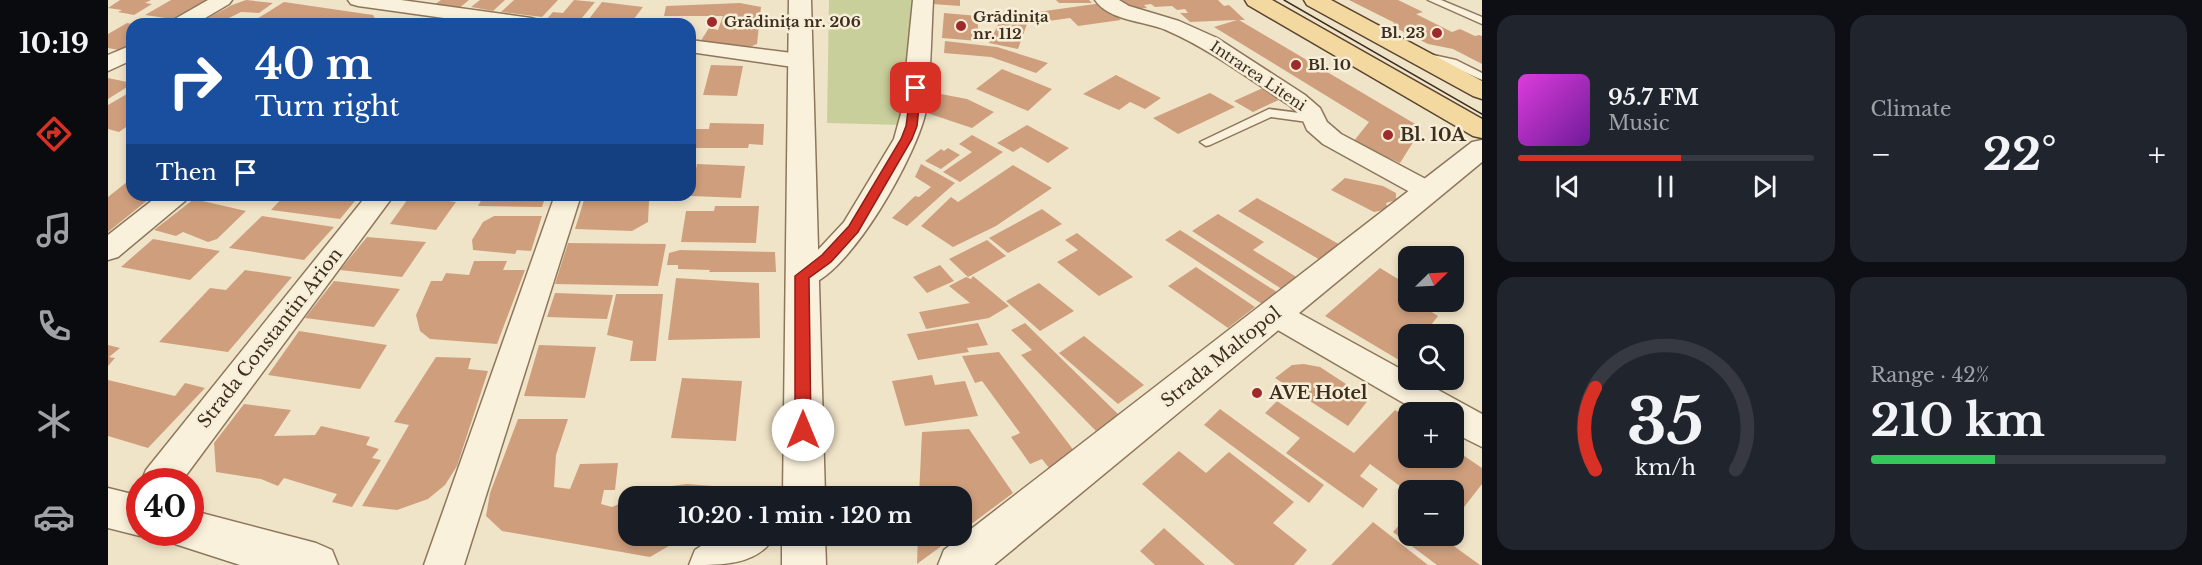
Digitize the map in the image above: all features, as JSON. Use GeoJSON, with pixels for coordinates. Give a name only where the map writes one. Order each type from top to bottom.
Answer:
{"type":"FeatureCollection","features":[{"type":"Feature","properties":{"kind":"main road"},"geometry":{"type":"LineString","coordinates":[[1256,0],[1482,130]]}},
{"type":"Feature","properties":{"kind":"main road"},"geometry":{"type":"LineString","coordinates":[[1315,0],[1482,91]]}},
{"type":"Feature","properties":{"kind":"street"},"geometry":{"type":"LineString","coordinates":[[190,18],[222,0]]}},
{"type":"Feature","properties":{"kind":"street"},"geometry":{"type":"LineString","coordinates":[[358,0],[485,18]]}},
{"type":"Feature","properties":{"kind":"street"},"geometry":{"type":"LineString","coordinates":[[800,0],[804,486]]}},
{"type":"Feature","properties":{"kind":"street"},"geometry":{"type":"LineString","coordinates":[[802,276],[826,259],[854,229],[906,139],[914,111],[923,0]]}},
{"type":"Feature","properties":{"kind":"street","name":"Intrarea Liteni"},"geometry":{"type":"LineString","coordinates":[[1105,0],[1122,10],[1172,25],[1209,43],[1297,100],[1312,113],[1316,125],[1332,139],[1428,191]]}},
{"type":"Feature","properties":{"kind":"street"},"geometry":{"type":"LineString","coordinates":[[393,18],[407,7]]}},
{"type":"Feature","properties":{"kind":"street"},"geometry":{"type":"LineString","coordinates":[[696,47],[800,61]]}},
{"type":"Feature","properties":{"kind":"street"},"geometry":{"type":"LineString","coordinates":[[108,64],[126,54]]}},
{"type":"Feature","properties":{"kind":"street"},"geometry":{"type":"LineString","coordinates":[[108,64],[126,67]]}},
{"type":"Feature","properties":{"kind":"street","name":"Strada Maltopol"},"geometry":{"type":"LineString","coordinates":[[960,565],[1482,148]]}},
{"type":"Feature","properties":{"kind":"street"},"geometry":{"type":"LineString","coordinates":[[108,250],[169,201]]}},
{"type":"Feature","properties":{"kind":"street","name":"Strada Constantin Arion"},"geometry":{"type":"LineString","coordinates":[[170,468],[376,201]]}},
{"type":"Feature","properties":{"kind":"street"},"geometry":{"type":"LineString","coordinates":[[444,565],[566,201]]}},
{"type":"Feature","properties":{"kind":"street"},"geometry":{"type":"LineString","coordinates":[[1275,314],[1430,402]]}},
{"type":"Feature","properties":{"kind":"street"},"geometry":{"type":"LineString","coordinates":[[1464,422],[1482,432]]}},
{"type":"Feature","properties":{"kind":"street"},"geometry":{"type":"LineString","coordinates":[[204,534],[316,565]]}},
{"type":"Feature","properties":{"kind":"street"},"geometry":{"type":"LineString","coordinates":[[711,565],[739,546]]}},
{"type":"Feature","properties":{"kind":"street"},"geometry":{"type":"LineString","coordinates":[[804,546],[804,565]]}},
{"type":"Feature","properties":{"kind":"lane"},"geometry":{"type":"LineString","coordinates":[[1433,0],[1482,21]]}},
{"type":"Feature","properties":{"kind":"lane"},"geometry":{"type":"LineString","coordinates":[[1413,53],[1452,62],[1482,78]]}},
{"type":"Feature","properties":{"kind":"lane"},"geometry":{"type":"LineString","coordinates":[[1206,142],[1269,113],[1315,119]]}},
{"type":"Feature","properties":{"kind":"green space"},"geometry":{"type":"Polygon","coordinates":[[[829,0],[912,0],[901,125],[827,123],[829,0]]]}},
{"type":"Feature","properties":{"kind":"building"},"geometry":{"type":"Polygon","coordinates":[[[120,0],[151,0],[145,3],[152,4],[134,15],[108,8],[120,0]]]}},
{"type":"Feature","properties":{"kind":"building"},"geometry":{"type":"Polygon","coordinates":[[[171,0],[206,0],[174,18],[145,15],[171,0]]]}},
{"type":"Feature","properties":{"kind":"building"},"geometry":{"type":"Polygon","coordinates":[[[246,0],[273,3],[259,13],[241,12],[229,18],[208,18],[246,0]]]}},
{"type":"Feature","properties":{"kind":"building"},"geometry":{"type":"Polygon","coordinates":[[[441,0],[469,0],[458,9],[434,5],[441,0]]]}},
{"type":"Feature","properties":{"kind":"building"},"geometry":{"type":"Polygon","coordinates":[[[480,0],[505,0],[493,11],[471,7],[480,0]]]}},
{"type":"Feature","properties":{"kind":"building"},"geometry":{"type":"Polygon","coordinates":[[[514,0],[558,0],[542,17],[501,12],[514,0]]]}},
{"type":"Feature","properties":{"kind":"building"},"geometry":{"type":"Polygon","coordinates":[[[574,0],[595,2],[582,18],[548,18],[553,12],[563,13],[574,0]]]}},
{"type":"Feature","properties":{"kind":"building"},"geometry":{"type":"Polygon","coordinates":[[[932,0],[960,0],[960,6],[932,4],[932,0]]]}},
{"type":"Feature","properties":{"kind":"building"},"geometry":{"type":"Polygon","coordinates":[[[1056,0],[1089,0],[1092,3],[1059,3],[1056,0]]]}},
{"type":"Feature","properties":{"kind":"building"},"geometry":{"type":"Polygon","coordinates":[[[1122,0],[1218,0],[1224,6],[1229,5],[1245,20],[1239,20],[1422,128],[1400,163],[1353,142],[1369,122],[1214,27],[1237,20],[1190,22],[1180,13],[1188,13],[1185,9],[1177,10],[1172,6],[1155,7],[1151,4],[1144,5],[1147,8],[1131,9],[1122,0]]]}},
{"type":"Feature","properties":{"kind":"building","name":"Bl. 23"},"geometry":{"type":"Polygon","coordinates":[[[1349,0],[1398,0],[1423,12],[1416,14],[1452,32],[1460,29],[1475,36],[1482,36],[1482,64],[1453,49],[1428,44],[1390,25],[1395,23],[1349,0]]]}},
{"type":"Feature","properties":{"kind":"building"},"geometry":{"type":"Polygon","coordinates":[[[284,2],[373,15],[375,18],[259,18],[284,2]]]}},
{"type":"Feature","properties":{"kind":"building"},"geometry":{"type":"Polygon","coordinates":[[[602,2],[643,7],[635,18],[590,18],[602,2]]]}},
{"type":"Feature","properties":{"kind":"building"},"geometry":{"type":"Polygon","coordinates":[[[740,3],[761,7],[757,44],[742,50],[700,42],[709,28],[718,30],[723,16],[664,16],[666,6],[740,3]]]}},
{"type":"Feature","properties":{"kind":"building"},"geometry":{"type":"Polygon","coordinates":[[[1102,3],[1121,20],[1078,26],[1070,18],[1027,24],[1018,49],[989,43],[1002,17],[1102,3]]]}},
{"type":"Feature","properties":{"kind":"building"},"geometry":{"type":"Polygon","coordinates":[[[944,13],[978,16],[978,41],[942,38],[944,13]]]}},
{"type":"Feature","properties":{"kind":"building"},"geometry":{"type":"Polygon","coordinates":[[[126,24],[126,46],[119,50],[108,48],[108,34],[126,24]]]}},
{"type":"Feature","properties":{"kind":"building"},"geometry":{"type":"Polygon","coordinates":[[[945,41],[997,47],[1048,63],[1036,73],[991,57],[944,53],[945,41]]]}},
{"type":"Feature","properties":{"kind":"building"},"geometry":{"type":"Polygon","coordinates":[[[711,65],[743,66],[737,96],[703,95],[711,65]]]}},
{"type":"Feature","properties":{"kind":"building"},"geometry":{"type":"Polygon","coordinates":[[[1002,69],[1052,89],[1028,111],[976,89],[1002,69]]]}},
{"type":"Feature","properties":{"kind":"building"},"geometry":{"type":"Polygon","coordinates":[[[1116,75],[1161,98],[1145,109],[1130,102],[1119,110],[1083,94],[1116,75]]]}},
{"type":"Feature","properties":{"kind":"building"},"geometry":{"type":"Polygon","coordinates":[[[108,78],[126,82],[126,88],[108,99],[108,78]]]}},
{"type":"Feature","properties":{"kind":"building"},"geometry":{"type":"Polygon","coordinates":[[[1265,87],[1285,97],[1253,112],[1234,101],[1265,87]]]}},
{"type":"Feature","properties":{"kind":"building"},"geometry":{"type":"Polygon","coordinates":[[[925,91],[967,99],[994,112],[972,128],[924,112],[925,91]]]}},
{"type":"Feature","properties":{"kind":"building"},"geometry":{"type":"Polygon","coordinates":[[[1210,93],[1235,107],[1178,134],[1153,118],[1210,93]]]}},
{"type":"Feature","properties":{"kind":"building"},"geometry":{"type":"Polygon","coordinates":[[[126,94],[126,127],[119,132],[108,129],[108,105],[126,94]]]}},
{"type":"Feature","properties":{"kind":"building"},"geometry":{"type":"Polygon","coordinates":[[[710,123],[764,124],[763,145],[749,144],[748,148],[696,148],[696,129],[709,129],[710,123]]]}},
{"type":"Feature","properties":{"kind":"building"},"geometry":{"type":"Polygon","coordinates":[[[1027,125],[1069,148],[1048,163],[1021,147],[1013,152],[997,143],[1027,125]]]}},
{"type":"Feature","properties":{"kind":"building"},"geometry":{"type":"Polygon","coordinates":[[[972,135],[1003,152],[960,182],[943,172],[972,152],[959,144],[972,135]]]}},
{"type":"Feature","properties":{"kind":"building"},"geometry":{"type":"Polygon","coordinates":[[[948,148],[960,155],[941,169],[925,161],[941,149],[944,151],[948,148]]]}},
{"type":"Feature","properties":{"kind":"building"},"geometry":{"type":"Polygon","coordinates":[[[697,164],[745,166],[741,198],[696,196],[697,164]]]}},
{"type":"Feature","properties":{"kind":"building"},"geometry":{"type":"Polygon","coordinates":[[[921,164],[955,183],[907,226],[892,218],[915,196],[919,197],[931,187],[915,177],[921,164]]]}},
{"type":"Feature","properties":{"kind":"building"},"geometry":{"type":"Polygon","coordinates":[[[1013,165],[1052,188],[996,226],[953,247],[921,226],[951,197],[958,202],[1013,165]]]}},
{"type":"Feature","properties":{"kind":"building"},"geometry":{"type":"Polygon","coordinates":[[[1345,178],[1383,186],[1396,193],[1396,200],[1386,203],[1388,209],[1374,212],[1331,190],[1345,178]]]}},
{"type":"Feature","properties":{"kind":"building"},"geometry":{"type":"Polygon","coordinates":[[[126,183],[126,201],[147,201],[108,232],[108,197],[126,183]]]}},
{"type":"Feature","properties":{"kind":"building"},"geometry":{"type":"Polygon","coordinates":[[[1257,198],[1344,247],[1325,263],[1238,211],[1257,198]]]}},
{"type":"Feature","properties":{"kind":"building"},"geometry":{"type":"Polygon","coordinates":[[[191,201],[203,201],[246,211],[217,239],[208,242],[183,232],[176,236],[154,230],[191,201]]]}},
{"type":"Feature","properties":{"kind":"building"},"geometry":{"type":"Polygon","coordinates":[[[279,201],[355,201],[340,219],[271,210],[279,201]]]}},
{"type":"Feature","properties":{"kind":"building"},"geometry":{"type":"Polygon","coordinates":[[[406,201],[456,202],[436,230],[390,224],[406,201]]]}},
{"type":"Feature","properties":{"kind":"building"},"geometry":{"type":"Polygon","coordinates":[[[481,201],[544,201],[542,207],[478,206],[481,201]]]}},
{"type":"Feature","properties":{"kind":"building"},"geometry":{"type":"Polygon","coordinates":[[[584,201],[649,201],[648,222],[632,231],[575,229],[584,201]]]}},
{"type":"Feature","properties":{"kind":"building"},"geometry":{"type":"Polygon","coordinates":[[[715,206],[759,206],[756,243],[681,242],[686,211],[714,211],[715,206]]]}},
{"type":"Feature","properties":{"kind":"building"},"geometry":{"type":"Polygon","coordinates":[[[1042,209],[1062,224],[1008,253],[989,238],[1042,209]]]}},
{"type":"Feature","properties":{"kind":"building"},"geometry":{"type":"Polygon","coordinates":[[[1218,214],[1264,242],[1253,250],[1303,281],[1288,293],[1192,231],[1218,214]]]}},
{"type":"Feature","properties":{"kind":"building"},"geometry":{"type":"Polygon","coordinates":[[[262,216],[334,227],[304,260],[229,248],[262,216]]]}},
{"type":"Feature","properties":{"kind":"building"},"geometry":{"type":"Polygon","coordinates":[[[494,216],[542,216],[531,251],[517,250],[515,254],[473,250],[472,240],[483,222],[494,216]]]}},
{"type":"Feature","properties":{"kind":"building"},"geometry":{"type":"Polygon","coordinates":[[[1180,230],[1280,294],[1265,306],[1165,240],[1180,230]]]}},
{"type":"Feature","properties":{"kind":"building"},"geometry":{"type":"Polygon","coordinates":[[[1077,233],[1133,277],[1099,296],[1057,262],[1078,250],[1065,240],[1077,233]]]}},
{"type":"Feature","properties":{"kind":"building"},"geometry":{"type":"Polygon","coordinates":[[[367,237],[426,242],[402,277],[340,270],[367,237]]]}},
{"type":"Feature","properties":{"kind":"building"},"geometry":{"type":"Polygon","coordinates":[[[153,239],[220,251],[190,280],[121,267],[153,239]]]}},
{"type":"Feature","properties":{"kind":"building"},"geometry":{"type":"Polygon","coordinates":[[[987,240],[1006,256],[968,277],[949,259],[987,240]]]}},
{"type":"Feature","properties":{"kind":"building"},"geometry":{"type":"Polygon","coordinates":[[[568,243],[666,244],[658,286],[555,284],[568,243]]]}},
{"type":"Feature","properties":{"kind":"building"},"geometry":{"type":"Polygon","coordinates":[[[680,250],[775,252],[776,272],[709,272],[710,270],[678,269],[678,265],[667,265],[669,253],[680,250]]]}},
{"type":"Feature","properties":{"kind":"building"},"geometry":{"type":"Polygon","coordinates":[[[474,261],[507,261],[503,270],[525,270],[497,344],[430,339],[420,331],[416,315],[431,281],[442,281],[446,273],[469,275],[474,261]]]}},
{"type":"Feature","properties":{"kind":"building"},"geometry":{"type":"Polygon","coordinates":[[[940,265],[954,281],[927,293],[913,277],[940,265]]]}},
{"type":"Feature","properties":{"kind":"building"},"geometry":{"type":"Polygon","coordinates":[[[1196,267],[1255,307],[1228,328],[1168,286],[1196,267]]]}},
{"type":"Feature","properties":{"kind":"building"},"geometry":{"type":"Polygon","coordinates":[[[1380,268],[1398,279],[1398,312],[1432,312],[1438,316],[1432,324],[1398,324],[1398,359],[1325,316],[1380,268]]]}},
{"type":"Feature","properties":{"kind":"building"},"geometry":{"type":"Polygon","coordinates":[[[245,270],[292,277],[228,352],[159,342],[210,288],[226,290],[245,270]]]}},
{"type":"Feature","properties":{"kind":"building"},"geometry":{"type":"Polygon","coordinates":[[[973,276],[1009,306],[989,318],[926,329],[919,312],[970,303],[949,286],[966,277],[971,279],[973,276]]]}},
{"type":"Feature","properties":{"kind":"building"},"geometry":{"type":"Polygon","coordinates":[[[676,278],[759,283],[760,338],[668,340],[676,278]]]}},
{"type":"Feature","properties":{"kind":"building"},"geometry":{"type":"Polygon","coordinates":[[[334,281],[400,289],[374,327],[305,318],[334,281]]]}},
{"type":"Feature","properties":{"kind":"building"},"geometry":{"type":"Polygon","coordinates":[[[1039,283],[1074,311],[1040,331],[1006,301],[1039,283]]]}},
{"type":"Feature","properties":{"kind":"building"},"geometry":{"type":"Polygon","coordinates":[[[555,293],[613,295],[607,319],[547,317],[555,293]]]}},
{"type":"Feature","properties":{"kind":"building"},"geometry":{"type":"Polygon","coordinates":[[[616,294],[663,294],[656,361],[630,361],[633,341],[607,335],[616,294]]]}},
{"type":"Feature","properties":{"kind":"building"},"geometry":{"type":"Polygon","coordinates":[[[978,323],[988,345],[967,348],[969,352],[918,360],[907,334],[978,323]]]}},
{"type":"Feature","properties":{"kind":"building"},"geometry":{"type":"Polygon","coordinates":[[[1025,323],[1120,416],[1096,431],[1021,355],[1032,350],[1011,330],[1025,323]]]}},
{"type":"Feature","properties":{"kind":"building"},"geometry":{"type":"Polygon","coordinates":[[[299,331],[387,345],[360,389],[268,375],[299,331]]]}},
{"type":"Feature","properties":{"kind":"building"},"geometry":{"type":"Polygon","coordinates":[[[1084,336],[1144,385],[1118,404],[1059,353],[1084,336]]]}},
{"type":"Feature","properties":{"kind":"building"},"geometry":{"type":"Polygon","coordinates":[[[108,345],[120,348],[109,357],[115,358],[108,366],[108,345]]]}},
{"type":"Feature","properties":{"kind":"building"},"geometry":{"type":"Polygon","coordinates":[[[539,345],[596,347],[585,398],[524,396],[539,345]]]}},
{"type":"Feature","properties":{"kind":"building"},"geometry":{"type":"Polygon","coordinates":[[[999,352],[1078,456],[1049,468],[1042,459],[1030,464],[1011,437],[1020,433],[982,381],[975,383],[962,356],[999,352]]]}},
{"type":"Feature","properties":{"kind":"building"},"geometry":{"type":"Polygon","coordinates":[[[436,357],[471,358],[468,369],[488,371],[457,466],[445,485],[428,499],[397,510],[362,506],[409,425],[394,422],[436,357]]]}},
{"type":"Feature","properties":{"kind":"building"},"geometry":{"type":"Polygon","coordinates":[[[1304,364],[1320,367],[1369,399],[1348,426],[1275,378],[1292,365],[1304,364]]]}},
{"type":"Feature","properties":{"kind":"building"},"geometry":{"type":"Polygon","coordinates":[[[932,375],[935,385],[965,381],[978,416],[905,426],[892,381],[932,375]]]}},
{"type":"Feature","properties":{"kind":"building"},"geometry":{"type":"Polygon","coordinates":[[[682,378],[742,381],[736,441],[671,438],[682,378]]]}},
{"type":"Feature","properties":{"kind":"building"},"geometry":{"type":"Polygon","coordinates":[[[108,380],[175,396],[185,383],[205,388],[148,448],[108,436],[108,380]]]}},
{"type":"Feature","properties":{"kind":"building"},"geometry":{"type":"Polygon","coordinates":[[[1277,401],[1354,453],[1395,410],[1398,412],[1398,468],[1464,468],[1464,456],[1482,468],[1482,484],[1464,507],[1464,480],[1398,480],[1398,485],[1370,464],[1360,476],[1378,489],[1363,508],[1286,453],[1300,438],[1265,413],[1277,401]]]}},
{"type":"Feature","properties":{"kind":"building"},"geometry":{"type":"Polygon","coordinates":[[[244,404],[291,410],[274,436],[315,435],[321,426],[370,437],[366,445],[379,449],[372,458],[381,460],[352,507],[332,502],[337,494],[284,478],[278,486],[261,479],[216,472],[214,443],[244,404]]]}},
{"type":"Feature","properties":{"kind":"building"},"geometry":{"type":"Polygon","coordinates":[[[1220,409],[1324,485],[1309,503],[1204,425],[1220,409]]]}},
{"type":"Feature","properties":{"kind":"building"},"geometry":{"type":"Polygon","coordinates":[[[518,419],[568,419],[556,455],[554,487],[570,489],[580,464],[618,463],[615,490],[604,490],[601,504],[612,507],[618,504],[618,546],[669,546],[650,557],[502,531],[486,516],[490,493],[518,419]]]}},
{"type":"Feature","properties":{"kind":"building"},"geometry":{"type":"Polygon","coordinates":[[[969,429],[1013,493],[972,524],[972,486],[919,486],[922,432],[969,429]]]}},
{"type":"Feature","properties":{"kind":"building"},"geometry":{"type":"Polygon","coordinates":[[[1179,451],[1206,473],[1229,452],[1294,502],[1273,523],[1307,550],[1294,565],[1235,565],[1142,484],[1179,451]]]}},
{"type":"Feature","properties":{"kind":"building"},"geometry":{"type":"Polygon","coordinates":[[[687,484],[712,486],[672,486],[687,484]]]}},
{"type":"Feature","properties":{"kind":"building"},"geometry":{"type":"Polygon","coordinates":[[[1373,522],[1398,542],[1398,546],[1404,546],[1428,565],[1331,565],[1373,522]]]}},
{"type":"Feature","properties":{"kind":"building"},"geometry":{"type":"Polygon","coordinates":[[[1398,526],[1398,536],[1393,532],[1398,526]]]}},
{"type":"Feature","properties":{"kind":"building"},"geometry":{"type":"Polygon","coordinates":[[[1164,528],[1205,565],[1155,565],[1140,551],[1164,528]]]}},
{"type":"Feature","properties":{"kind":"building"},"geometry":{"type":"Polygon","coordinates":[[[918,546],[941,546],[917,564],[918,546]]]}},
{"type":"Feature","properties":{"kind":"building"},"geometry":{"type":"Polygon","coordinates":[[[1412,546],[1454,546],[1480,565],[1437,565],[1412,546]]]}},
{"type":"Feature","properties":{"kind":"tram line"},"geometry":{"type":"LineString","coordinates":[[1284,0],[1482,114]]}},
{"type":"Feature","properties":{"kind":"place","name":"Grădinița nr. 206"},"geometry":{"type":"Point","coordinates":[712,22]}},
{"type":"Feature","properties":{"kind":"place","name":"Grădinița nr. 112"},"geometry":{"type":"Point","coordinates":[961,26]}},
{"type":"Feature","properties":{"kind":"place","name":"Bl. 23"},"geometry":{"type":"Point","coordinates":[1437,33]}},
{"type":"Feature","properties":{"kind":"place","name":"Bl. 10"},"geometry":{"type":"Point","coordinates":[1296,65]}},
{"type":"Feature","properties":{"kind":"place","name":"Bl. 10A"},"geometry":{"type":"Point","coordinates":[1388,135]}},
{"type":"Feature","properties":{"kind":"place","name":"AVE Hotel"},"geometry":{"type":"Point","coordinates":[1257,393]}},
{"type":"Feature","properties":{"kind":"route"},"geometry":{"type":"LineString","coordinates":[[803,430],[802,276],[826,259],[854,229],[906,139],[914,111],[916,88]]}}]}
